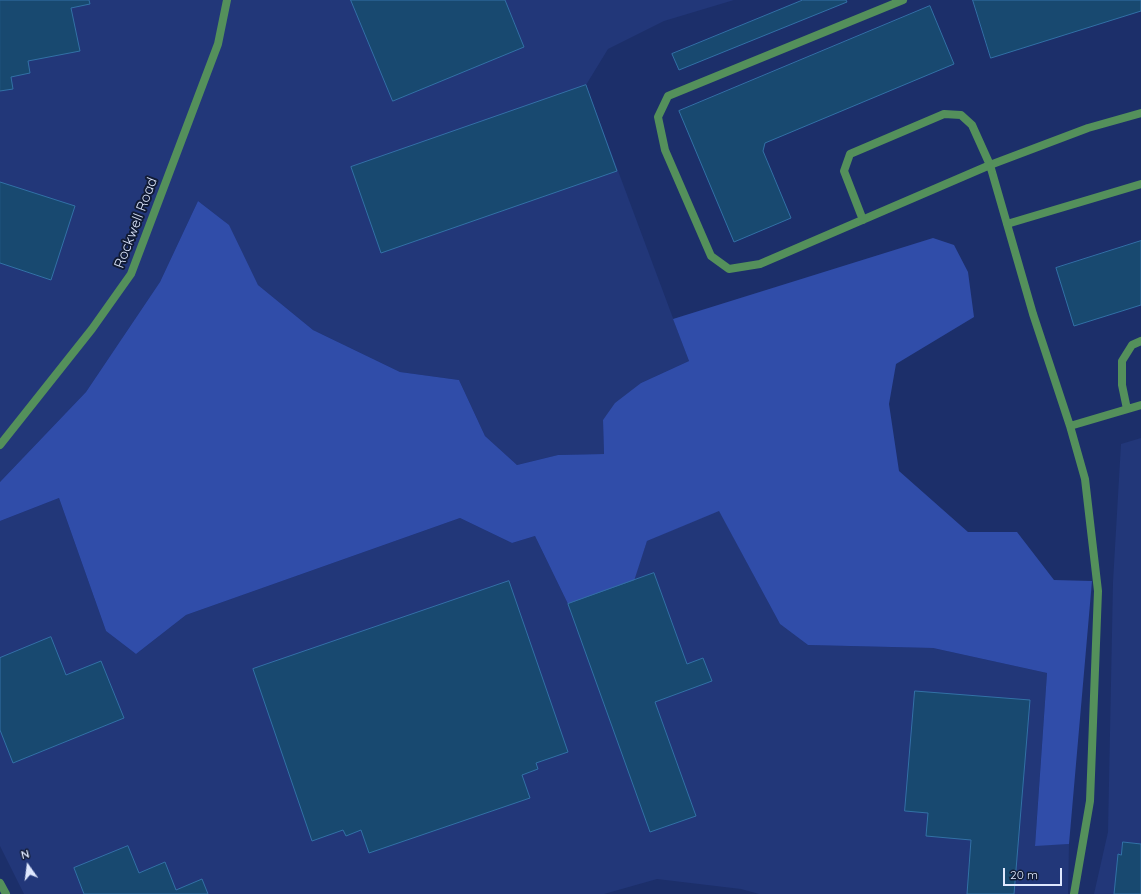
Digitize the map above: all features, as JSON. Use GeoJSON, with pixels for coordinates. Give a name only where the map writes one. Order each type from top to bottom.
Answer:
{"type":"FeatureCollection","features":[{"type":"Feature","properties":{"kind":"street","name":"Rockwell Road"},"geometry":{"type":"LineString","coordinates":[[0,445],[92,329],[131,274],[218,44],[227,0]]}},
{"type":"Feature","properties":{"kind":"street"},"geometry":{"type":"LineString","coordinates":[[903,0],[668,96],[658,117],[665,150],[712,256],[730,269],[760,264],[990,165],[1088,128],[1141,112]]}},
{"type":"Feature","properties":{"kind":"street"},"geometry":{"type":"LineString","coordinates":[[863,220],[844,171],[850,154],[944,114],[961,115],[972,125],[990,165],[1033,314],[1070,426],[1085,479],[1098,591],[1090,801],[1074,894]]}},
{"type":"Feature","properties":{"kind":"street"},"geometry":{"type":"LineString","coordinates":[[1007,224],[1141,184]]}},
{"type":"Feature","properties":{"kind":"street"},"geometry":{"type":"LineString","coordinates":[[1127,409],[1122,385],[1122,361],[1132,345],[1141,341]]}},
{"type":"Feature","properties":{"kind":"street"},"geometry":{"type":"LineString","coordinates":[[1070,426],[1141,405]]}},
{"type":"Feature","properties":{"kind":"street"},"geometry":{"type":"LineString","coordinates":[[0,883],[6,894]]}},
{"type":"Feature","properties":{"kind":"shaded area"},"geometry":{"type":"Polygon","coordinates":[[[0,0],[734,0],[664,21],[608,49],[586,85],[689,361],[641,383],[603,420],[604,454],[558,455],[517,465],[485,436],[459,380],[400,372],[313,330],[258,285],[225,222],[198,201],[160,282],[86,392],[0,482],[0,0]]]}},
{"type":"Feature","properties":{"kind":"shaded area"},"geometry":{"type":"Polygon","coordinates":[[[198,201],[229,225],[258,285],[313,330],[400,372],[459,380],[485,436],[517,465],[558,455],[604,454],[603,420],[615,403],[641,383],[689,361],[673,319],[933,238],[954,245],[968,272],[974,317],[896,364],[889,404],[899,471],[968,532],[1017,532],[1054,580],[1092,581],[1069,844],[1035,846],[1047,673],[933,648],[808,645],[780,624],[719,511],[647,541],[634,581],[568,604],[535,536],[512,543],[460,518],[186,615],[136,654],[106,631],[59,498],[0,521],[0,482],[86,392],[160,282],[198,201]]]}},
{"type":"Feature","properties":{"kind":"shaded area"},"geometry":{"type":"Polygon","coordinates":[[[1141,438],[1141,894],[1094,894],[1108,832],[1113,582],[1121,444],[1141,438]]]}},
{"type":"Feature","properties":{"kind":"shaded area"},"geometry":{"type":"Polygon","coordinates":[[[59,498],[106,631],[136,654],[186,615],[460,518],[512,543],[535,536],[568,604],[633,581],[647,541],[719,510],[780,624],[808,645],[933,648],[1047,673],[1035,845],[1069,844],[1068,894],[759,894],[741,889],[657,879],[604,894],[24,894],[0,846],[0,521],[59,498]]]}},
{"type":"Feature","properties":{"kind":"building"},"geometry":{"type":"Polygon","coordinates":[[[0,0],[89,0],[90,4],[71,8],[80,51],[28,61],[30,73],[11,77],[13,89],[0,91],[0,0]]]}},
{"type":"Feature","properties":{"kind":"building"},"geometry":{"type":"Polygon","coordinates":[[[351,0],[505,0],[524,47],[393,101],[351,0]]]}},
{"type":"Feature","properties":{"kind":"building"},"geometry":{"type":"Polygon","coordinates":[[[803,0],[846,0],[847,2],[679,70],[672,54],[803,0]]]}},
{"type":"Feature","properties":{"kind":"building"},"geometry":{"type":"Polygon","coordinates":[[[973,0],[1141,0],[1141,11],[991,58],[973,0]]]}},
{"type":"Feature","properties":{"kind":"building"},"geometry":{"type":"Polygon","coordinates":[[[930,6],[954,64],[765,143],[763,151],[791,218],[734,242],[679,111],[930,6]]]}},
{"type":"Feature","properties":{"kind":"building"},"geometry":{"type":"Polygon","coordinates":[[[586,85],[617,171],[381,253],[351,167],[586,85]]]}},
{"type":"Feature","properties":{"kind":"building"},"geometry":{"type":"Polygon","coordinates":[[[0,182],[75,206],[51,280],[0,263],[0,182]]]}},
{"type":"Feature","properties":{"kind":"building"},"geometry":{"type":"Polygon","coordinates":[[[1141,241],[1141,305],[1074,326],[1056,268],[1141,241]]]}},
{"type":"Feature","properties":{"kind":"building"},"geometry":{"type":"Polygon","coordinates":[[[654,573],[687,664],[703,658],[712,681],[655,702],[696,816],[650,832],[568,604],[654,573]]]}},
{"type":"Feature","properties":{"kind":"building"},"geometry":{"type":"Polygon","coordinates":[[[509,581],[568,752],[536,763],[538,769],[522,775],[530,798],[369,853],[361,830],[346,836],[343,830],[312,841],[253,669],[509,581]]]}},
{"type":"Feature","properties":{"kind":"building"},"geometry":{"type":"Polygon","coordinates":[[[51,637],[66,675],[101,661],[124,718],[13,763],[0,730],[0,658],[51,637]]]}},
{"type":"Feature","properties":{"kind":"building"},"geometry":{"type":"Polygon","coordinates":[[[915,691],[1030,700],[1014,894],[967,894],[971,840],[926,836],[928,813],[905,811],[915,691]]]}},
{"type":"Feature","properties":{"kind":"building"},"geometry":{"type":"Polygon","coordinates":[[[1123,842],[1141,844],[1141,894],[1114,894],[1118,854],[1121,855],[1123,842]]]}},
{"type":"Feature","properties":{"kind":"building"},"geometry":{"type":"Polygon","coordinates":[[[128,846],[139,873],[165,862],[176,890],[202,879],[208,894],[84,894],[74,868],[128,846]]]}}]}
